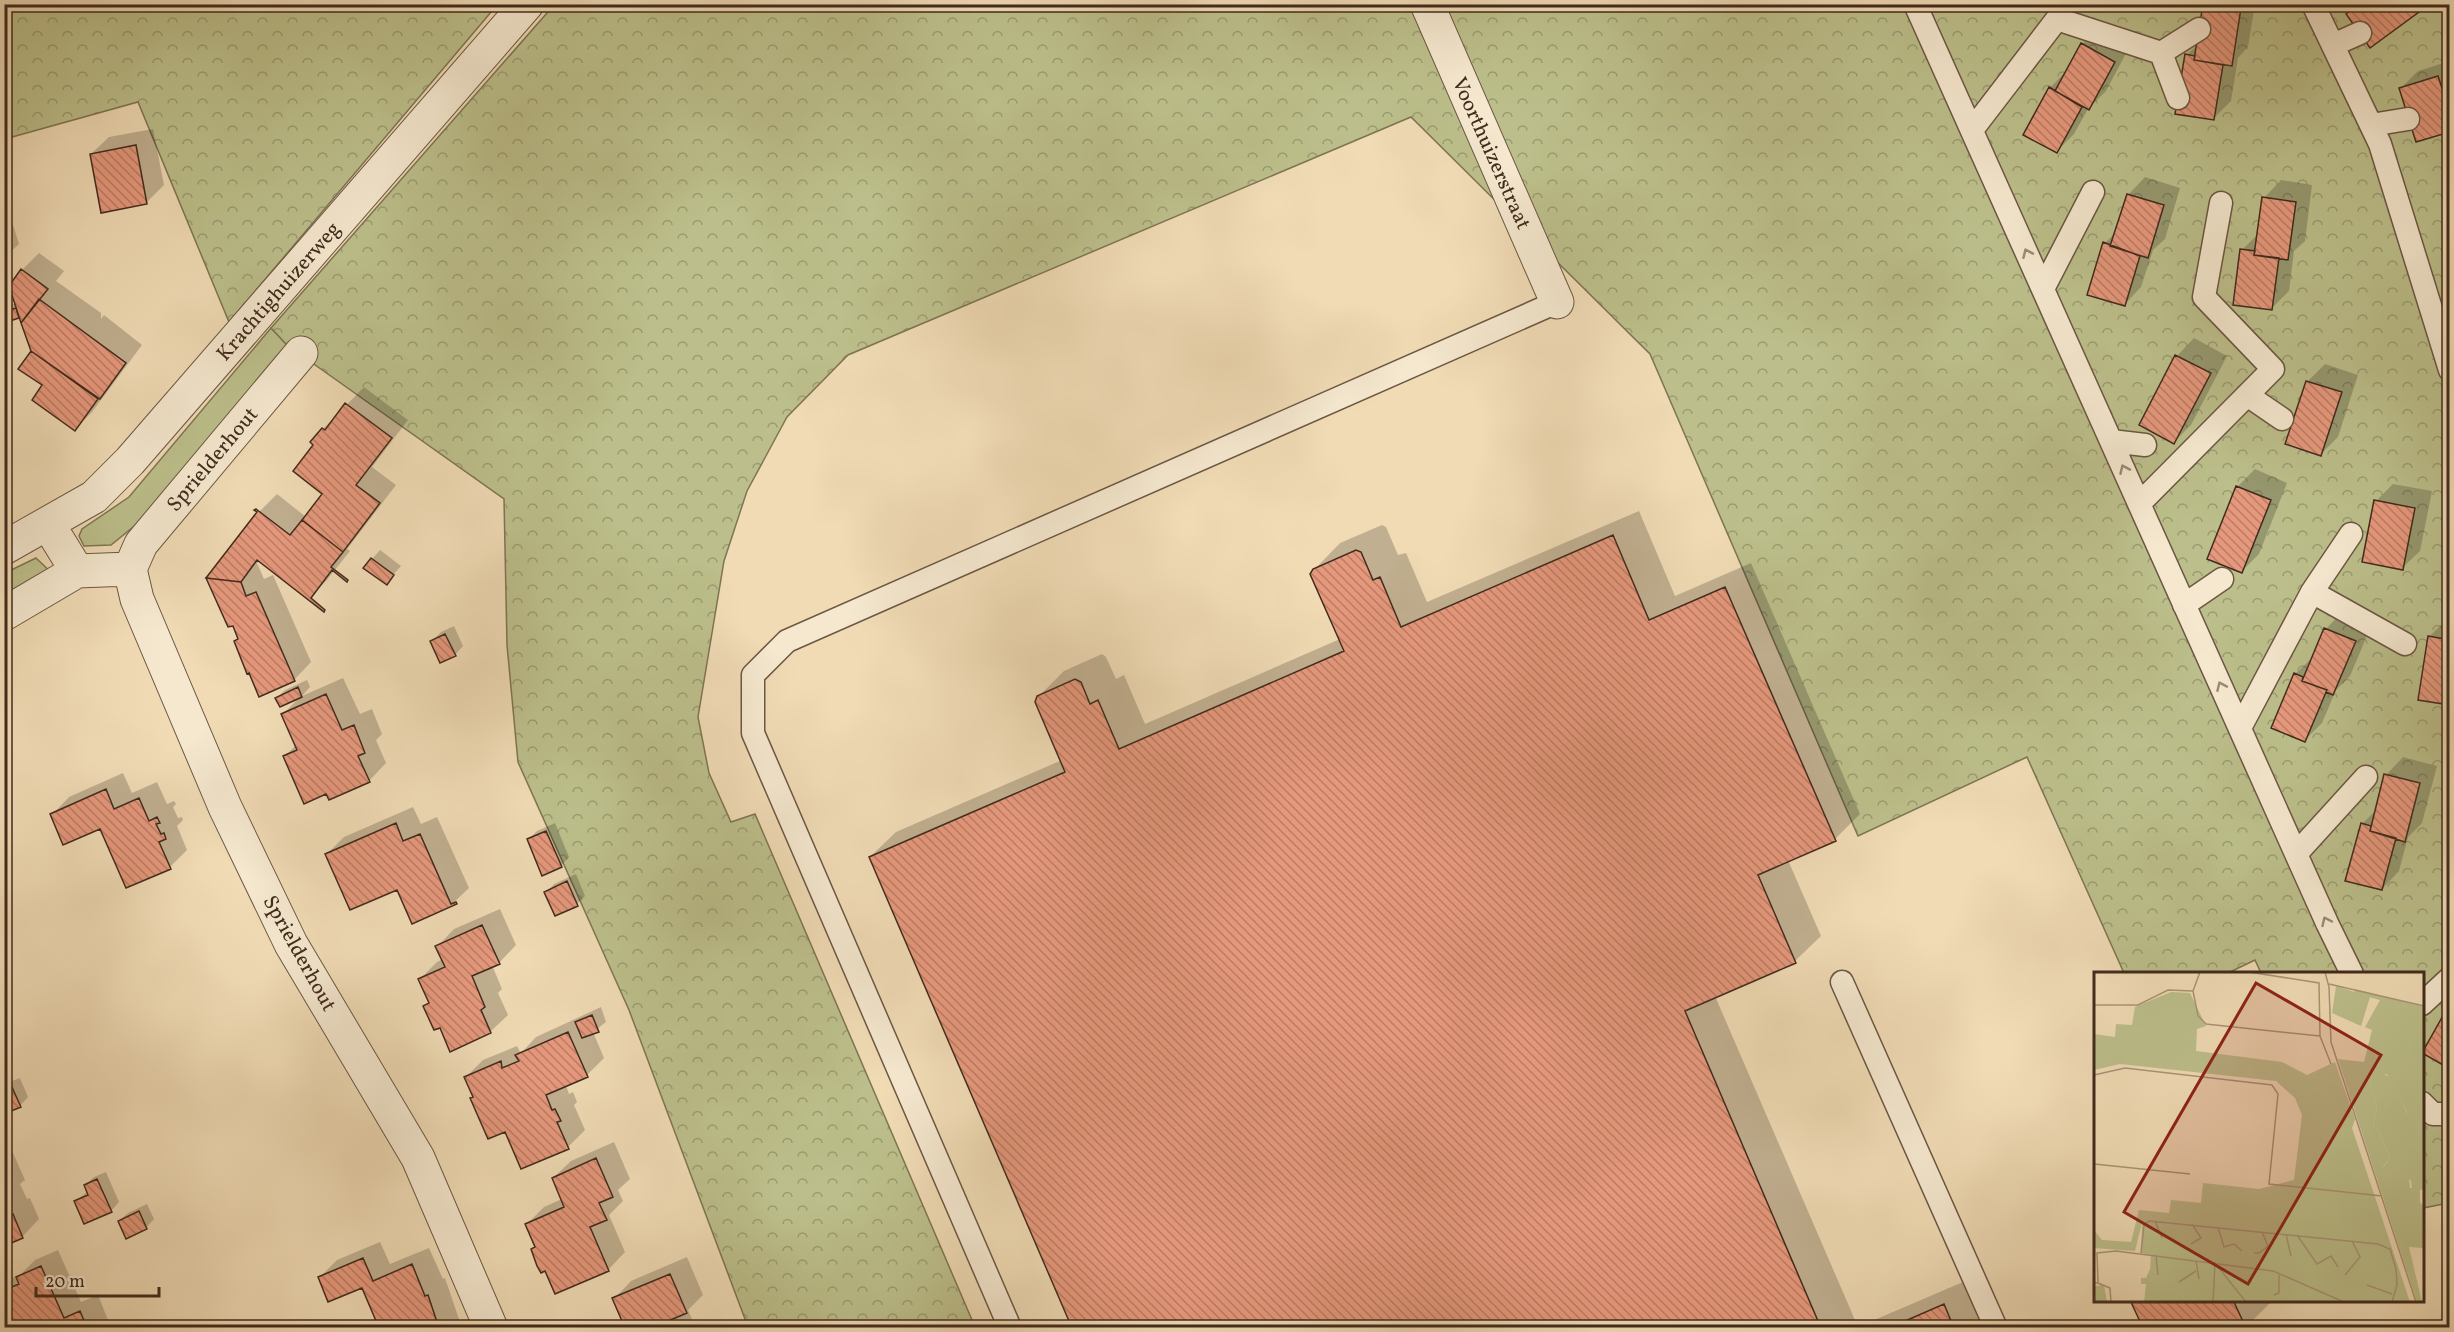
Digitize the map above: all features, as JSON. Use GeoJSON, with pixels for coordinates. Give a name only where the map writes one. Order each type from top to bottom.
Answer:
{"type":"FeatureCollection","features":[{"type":"Feature","properties":{"kind":"street","name":"Krachtighuizerweg"},"geometry":{"type":"LineString","coordinates":[[4,548],[93,497],[130,461],[527,4]]}},
{"type":"Feature","properties":{"kind":"street","name":"Voorthuizerstraat"},"geometry":{"type":"LineString","coordinates":[[1428,4],[1557,302]]}},
{"type":"Feature","properties":{"kind":"street","name":"Sprielderhout"},"geometry":{"type":"LineString","coordinates":[[301,353],[141,544],[130,569],[136,599],[225,807],[291,944],[418,1158],[491,1328]]}},
{"type":"Feature","properties":{"kind":"street"},"geometry":{"type":"LineString","coordinates":[[48,524],[77,571]]}},
{"type":"Feature","properties":{"kind":"street"},"geometry":{"type":"LineString","coordinates":[[4,614],[77,571],[130,569]]}},
{"type":"Feature","properties":{"kind":"lane"},"geometry":{"type":"LineString","coordinates":[[2313,4],[2380,144],[2449,365]]}},
{"type":"Feature","properties":{"kind":"lane"},"geometry":{"type":"LineString","coordinates":[[1917,6],[2184,605],[2351,972]]}},
{"type":"Feature","properties":{"kind":"lane"},"geometry":{"type":"LineString","coordinates":[[1972,130],[2062,12],[2162,53],[2178,98]]}},
{"type":"Feature","properties":{"kind":"lane"},"geometry":{"type":"LineString","coordinates":[[2162,53],[2199,29]]}},
{"type":"Feature","properties":{"kind":"lane"},"geometry":{"type":"LineString","coordinates":[[2333,45],[2360,33]]}},
{"type":"Feature","properties":{"kind":"lane"},"geometry":{"type":"LineString","coordinates":[[2371,125],[2408,119]]}},
{"type":"Feature","properties":{"kind":"lane"},"geometry":{"type":"LineString","coordinates":[[2043,290],[2093,192]]}},
{"type":"Feature","properties":{"kind":"lane"},"geometry":{"type":"LineString","coordinates":[[2139,504],[2273,369],[2204,297],[2221,203]]}},
{"type":"Feature","properties":{"kind":"lane"},"geometry":{"type":"LineString","coordinates":[[1010,1328],[753,733],[753,675],[787,641],[1557,302]]}},
{"type":"Feature","properties":{"kind":"lane"},"geometry":{"type":"LineString","coordinates":[[2247,395],[2282,419]]}},
{"type":"Feature","properties":{"kind":"lane"},"geometry":{"type":"LineString","coordinates":[[2111,441],[2145,445]]}},
{"type":"Feature","properties":{"kind":"lane"},"geometry":{"type":"LineString","coordinates":[[2240,728],[2312,592],[2351,534]]}},
{"type":"Feature","properties":{"kind":"lane"},"geometry":{"type":"LineString","coordinates":[[2184,605],[2222,579]]}},
{"type":"Feature","properties":{"kind":"lane"},"geometry":{"type":"LineString","coordinates":[[2312,592],[2405,644]]}},
{"type":"Feature","properties":{"kind":"lane"},"geometry":{"type":"LineString","coordinates":[[2296,854],[2366,777]]}},
{"type":"Feature","properties":{"kind":"lane"},"geometry":{"type":"LineString","coordinates":[[2424,1002],[2450,978]]}},
{"type":"Feature","properties":{"kind":"lane"},"geometry":{"type":"LineString","coordinates":[[1842,982],[1996,1328]]}},
{"type":"Feature","properties":{"kind":"lane"},"geometry":{"type":"LineString","coordinates":[[2424,1105],[2433,1114],[2450,1114]]}},
{"type":"Feature","properties":{"kind":"green space"},"geometry":{"type":"Polygon","coordinates":[[[5,5],[497,5],[229,322],[138,102],[5,139],[5,5]]]}},
{"type":"Feature","properties":{"kind":"green space"},"geometry":{"type":"Polygon","coordinates":[[[554,5],[2449,5],[2450,1114],[2434,1114],[2449,1127],[2449,1203],[2424,1208],[2424,972],[2261,972],[2255,960],[2230,972],[2124,972],[2027,757],[1858,836],[1650,354],[1411,117],[848,355],[787,417],[747,491],[724,561],[698,717],[709,773],[731,822],[755,814],[975,1327],[748,1327],[629,1010],[518,762],[507,645],[504,499],[287,345],[271,328],[554,5]]]}},
{"type":"Feature","properties":{"kind":"green space"},"geometry":{"type":"Polygon","coordinates":[[[271,328],[287,345],[138,523],[111,545],[84,546],[79,536],[82,529],[129,497],[271,328]]]}},
{"type":"Feature","properties":{"kind":"green space"},"geometry":{"type":"Polygon","coordinates":[[[36,558],[54,575],[5,600],[5,573],[36,558]]]}},
{"type":"Feature","properties":{"kind":"building"},"geometry":{"type":"Polygon","coordinates":[[[2203,4],[2241,8],[2232,66],[2194,60],[2203,4]]]}},
{"type":"Feature","properties":{"kind":"building"},"geometry":{"type":"Polygon","coordinates":[[[2359,4],[2419,4],[2423,9],[2370,48],[2346,14],[2359,4]]]}},
{"type":"Feature","properties":{"kind":"building"},"geometry":{"type":"Polygon","coordinates":[[[2081,43],[2115,62],[2089,110],[2055,91],[2081,43]]]}},
{"type":"Feature","properties":{"kind":"building"},"geometry":{"type":"Polygon","coordinates":[[[2185,54],[2195,56],[2194,60],[2223,65],[2214,120],[2175,114],[2185,54]]]}},
{"type":"Feature","properties":{"kind":"building"},"geometry":{"type":"Polygon","coordinates":[[[2438,76],[2450,113],[2450,132],[2416,142],[2399,88],[2438,76]]]}},
{"type":"Feature","properties":{"kind":"building"},"geometry":{"type":"Polygon","coordinates":[[[2049,87],[2082,107],[2057,153],[2023,135],[2049,87]]]}},
{"type":"Feature","properties":{"kind":"building"},"geometry":{"type":"Polygon","coordinates":[[[136,145],[147,204],[101,213],[90,154],[136,145]]]}},
{"type":"Feature","properties":{"kind":"building"},"geometry":{"type":"Polygon","coordinates":[[[2127,194],[2164,205],[2148,258],[2110,246],[2127,194]]]}},
{"type":"Feature","properties":{"kind":"building"},"geometry":{"type":"Polygon","coordinates":[[[2262,197],[2296,202],[2288,260],[2254,255],[2262,197]]]}},
{"type":"Feature","properties":{"kind":"building"},"geometry":{"type":"Polygon","coordinates":[[[2103,242],[2140,256],[2125,306],[2087,295],[2103,242]]]}},
{"type":"Feature","properties":{"kind":"building"},"geometry":{"type":"Polygon","coordinates":[[[2240,249],[2255,251],[2254,255],[2279,258],[2272,310],[2233,305],[2240,249]]]}},
{"type":"Feature","properties":{"kind":"building"},"geometry":{"type":"Polygon","coordinates":[[[21,269],[48,289],[21,323],[9,286],[21,269]]]}},
{"type":"Feature","properties":{"kind":"building"},"geometry":{"type":"Polygon","coordinates":[[[39,299],[126,363],[100,399],[31,351],[21,323],[39,299]]]}},
{"type":"Feature","properties":{"kind":"building"},"geometry":{"type":"Polygon","coordinates":[[[16,308],[19,318],[4,323],[4,312],[16,308]]]}},
{"type":"Feature","properties":{"kind":"building"},"geometry":{"type":"Polygon","coordinates":[[[31,351],[98,399],[75,431],[32,400],[42,385],[18,369],[31,351]]]}},
{"type":"Feature","properties":{"kind":"building"},"geometry":{"type":"Polygon","coordinates":[[[2175,355],[2211,373],[2174,444],[2139,425],[2175,355]]]}},
{"type":"Feature","properties":{"kind":"building"},"geometry":{"type":"Polygon","coordinates":[[[2306,381],[2342,392],[2321,456],[2285,444],[2306,381]]]}},
{"type":"Feature","properties":{"kind":"building"},"geometry":{"type":"Polygon","coordinates":[[[345,403],[392,438],[356,485],[380,503],[343,552],[302,520],[322,494],[293,471],[313,445],[310,442],[322,428],[325,430],[345,403]]]}},
{"type":"Feature","properties":{"kind":"building"},"geometry":{"type":"Polygon","coordinates":[[[2236,486],[2271,500],[2242,573],[2207,559],[2236,486]]]}},
{"type":"Feature","properties":{"kind":"building"},"geometry":{"type":"Polygon","coordinates":[[[2374,500],[2415,508],[2403,570],[2362,562],[2374,500]]]}},
{"type":"Feature","properties":{"kind":"building"},"geometry":{"type":"Polygon","coordinates":[[[256,509],[290,535],[302,520],[343,552],[331,567],[348,580],[347,582],[332,570],[311,598],[325,610],[324,612],[257,560],[241,582],[206,578],[257,512],[254,510],[256,509]]]}},
{"type":"Feature","properties":{"kind":"building"},"geometry":{"type":"Polygon","coordinates":[[[1613,535],[1649,620],[1725,587],[1836,841],[1758,875],[1796,963],[1685,1011],[1821,1328],[1072,1328],[869,857],[1065,772],[1035,702],[1037,696],[1075,679],[1081,682],[1090,704],[1098,700],[1119,749],[1344,651],[1310,574],[1313,569],[1356,550],[1361,552],[1373,580],[1380,577],[1401,627],[1613,535]]]}},
{"type":"Feature","properties":{"kind":"building"},"geometry":{"type":"Polygon","coordinates":[[[371,558],[394,575],[387,585],[363,568],[371,558]]]}},
{"type":"Feature","properties":{"kind":"building"},"geometry":{"type":"Polygon","coordinates":[[[206,578],[241,582],[246,596],[256,592],[295,681],[259,697],[234,641],[238,639],[233,626],[228,627],[206,578]]]}},
{"type":"Feature","properties":{"kind":"building"},"geometry":{"type":"Polygon","coordinates":[[[2324,628],[2356,641],[2333,695],[2326,692],[2327,690],[2302,681],[2324,628]]]}},
{"type":"Feature","properties":{"kind":"building"},"geometry":{"type":"Polygon","coordinates":[[[445,634],[456,656],[440,663],[430,641],[445,634]]]}},
{"type":"Feature","properties":{"kind":"building"},"geometry":{"type":"Polygon","coordinates":[[[2428,636],[2450,640],[2450,705],[2418,700],[2428,636]]]}},
{"type":"Feature","properties":{"kind":"building"},"geometry":{"type":"Polygon","coordinates":[[[2294,673],[2303,677],[2302,681],[2327,690],[2305,742],[2271,728],[2294,673]]]}},
{"type":"Feature","properties":{"kind":"building"},"geometry":{"type":"Polygon","coordinates":[[[298,687],[302,697],[280,707],[275,698],[298,687]]]}},
{"type":"Feature","properties":{"kind":"building"},"geometry":{"type":"Polygon","coordinates":[[[326,694],[342,730],[354,725],[365,753],[358,756],[370,782],[329,800],[326,794],[304,804],[283,756],[297,750],[281,714],[326,694]]]}},
{"type":"Feature","properties":{"kind":"building"},"geometry":{"type":"Polygon","coordinates":[[[2384,774],[2420,783],[2405,842],[2370,831],[2384,774]]]}},
{"type":"Feature","properties":{"kind":"building"},"geometry":{"type":"Polygon","coordinates":[[[106,789],[114,809],[139,798],[149,821],[157,817],[160,823],[156,824],[166,839],[159,842],[171,869],[126,888],[100,829],[63,845],[50,814],[106,789]]]}},
{"type":"Feature","properties":{"kind":"building"},"geometry":{"type":"Polygon","coordinates":[[[396,823],[403,841],[420,834],[451,904],[456,902],[457,904],[412,924],[397,890],[350,910],[325,854],[396,823]]]}},
{"type":"Feature","properties":{"kind":"building"},"geometry":{"type":"Polygon","coordinates":[[[2361,823],[2371,826],[2370,831],[2396,838],[2382,890],[2345,881],[2361,823]]]}},
{"type":"Feature","properties":{"kind":"building"},"geometry":{"type":"Polygon","coordinates":[[[546,831],[562,867],[542,876],[527,839],[546,831]]]}},
{"type":"Feature","properties":{"kind":"building"},"geometry":{"type":"Polygon","coordinates":[[[567,881],[578,906],[555,916],[544,892],[567,881]]]}},
{"type":"Feature","properties":{"kind":"building"},"geometry":{"type":"Polygon","coordinates":[[[482,925],[500,964],[472,976],[485,1007],[481,1010],[491,1033],[450,1052],[440,1028],[434,1030],[423,1006],[429,1003],[418,979],[445,967],[435,946],[482,925]]]}},
{"type":"Feature","properties":{"kind":"building"},"geometry":{"type":"Polygon","coordinates":[[[2450,1005],[2450,1069],[2424,1054],[2424,1049],[2450,1005]]]}},
{"type":"Feature","properties":{"kind":"building"},"geometry":{"type":"Polygon","coordinates":[[[592,1015],[599,1032],[582,1038],[575,1022],[592,1015]]]}},
{"type":"Feature","properties":{"kind":"building"},"geometry":{"type":"Polygon","coordinates":[[[568,1032],[588,1077],[546,1095],[552,1110],[555,1109],[561,1121],[557,1122],[569,1149],[521,1169],[505,1132],[488,1139],[470,1098],[473,1097],[464,1077],[501,1061],[502,1068],[519,1061],[515,1055],[568,1032]]]}},
{"type":"Feature","properties":{"kind":"building"},"geometry":{"type":"Polygon","coordinates":[[[11,1085],[21,1107],[4,1114],[4,1088],[11,1085]]]}},
{"type":"Feature","properties":{"kind":"building"},"geometry":{"type":"Polygon","coordinates":[[[596,1158],[613,1197],[599,1203],[607,1220],[590,1227],[609,1271],[555,1294],[545,1271],[541,1273],[537,1266],[531,1249],[535,1247],[525,1224],[564,1207],[552,1178],[596,1158]]]}},
{"type":"Feature","properties":{"kind":"building"},"geometry":{"type":"Polygon","coordinates":[[[97,1179],[112,1212],[84,1224],[74,1201],[88,1195],[84,1185],[97,1179]]]}},
{"type":"Feature","properties":{"kind":"building"},"geometry":{"type":"Polygon","coordinates":[[[4,1204],[9,1216],[13,1214],[23,1238],[4,1246],[4,1204]]]}},
{"type":"Feature","properties":{"kind":"building"},"geometry":{"type":"Polygon","coordinates":[[[139,1211],[147,1229],[126,1239],[118,1221],[139,1211]]]}},
{"type":"Feature","properties":{"kind":"building"},"geometry":{"type":"Polygon","coordinates":[[[363,1258],[373,1281],[412,1264],[425,1296],[428,1295],[439,1328],[379,1328],[362,1288],[328,1302],[318,1277],[363,1258]]]}},
{"type":"Feature","properties":{"kind":"building"},"geometry":{"type":"Polygon","coordinates":[[[41,1266],[64,1318],[80,1311],[87,1328],[4,1328],[4,1290],[19,1284],[16,1277],[41,1266]]]}},
{"type":"Feature","properties":{"kind":"building"},"geometry":{"type":"Polygon","coordinates":[[[670,1274],[687,1313],[668,1321],[671,1328],[625,1328],[612,1298],[670,1274]]]}},
{"type":"Feature","properties":{"kind":"building"},"geometry":{"type":"Polygon","coordinates":[[[2131,1302],[2234,1302],[2246,1328],[2143,1328],[2131,1302]]]}},
{"type":"Feature","properties":{"kind":"building"},"geometry":{"type":"Polygon","coordinates":[[[1944,1304],[1954,1328],[1889,1328],[1944,1304]]]}},
{"type":"Feature","properties":{"kind":"building"},"geometry":{"type":"Polygon","coordinates":[[[2450,1315],[2450,1328],[2445,1328],[2442,1319],[2450,1315]]]}}]}
